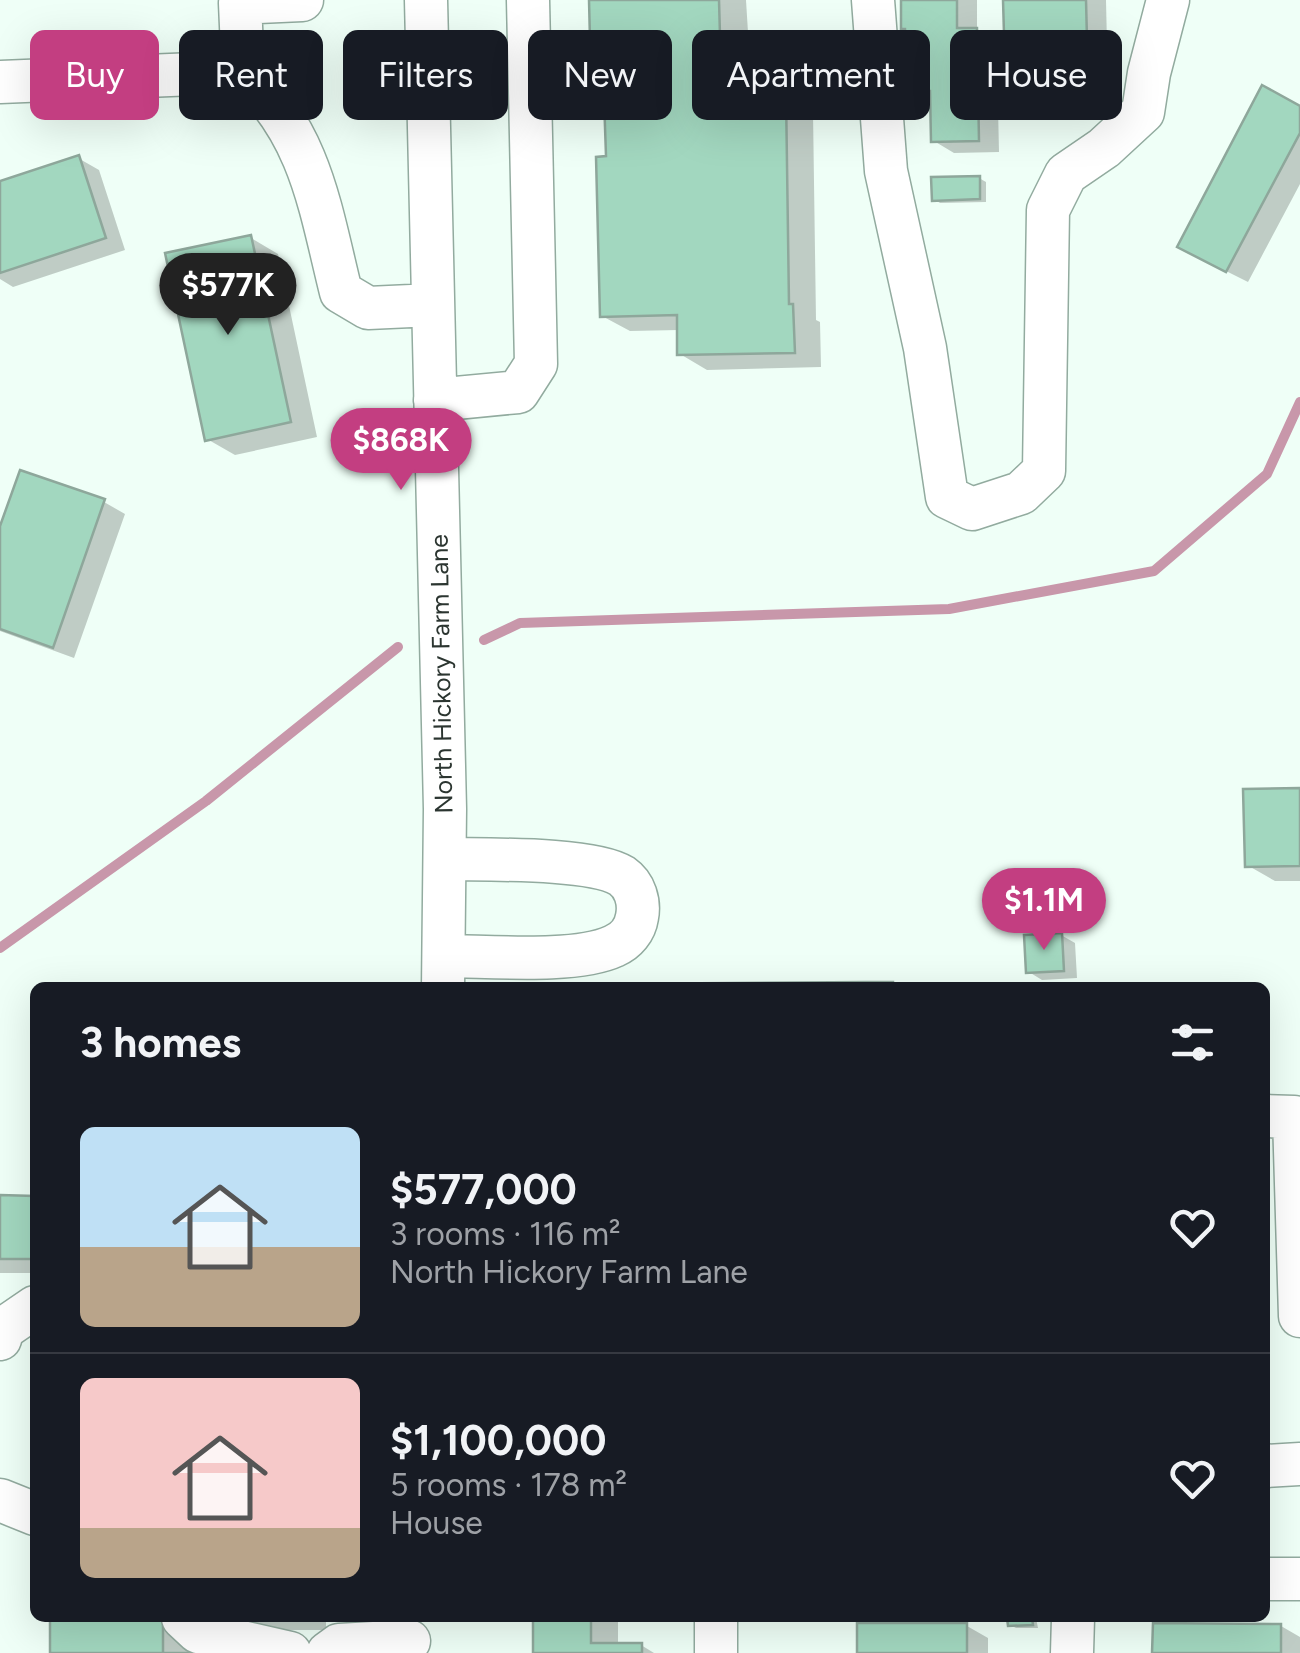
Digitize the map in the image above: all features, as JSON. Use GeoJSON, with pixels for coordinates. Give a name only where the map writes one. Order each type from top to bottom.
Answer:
{"type":"FeatureCollection","features":[{"type":"Feature","properties":{"kind":"street"},"geometry":{"type":"LineString","coordinates":[[238,30],[235,1],[302,0]]}},
{"type":"Feature","properties":{"kind":"street","name":"North Hickory Farm Lane"},"geometry":{"type":"LineString","coordinates":[[426,0],[445,859],[444,972]]}},
{"type":"Feature","properties":{"kind":"street"},"geometry":{"type":"LineString","coordinates":[[435,400],[518,392],[536,364],[528,0]]}},
{"type":"Feature","properties":{"kind":"street"},"geometry":{"type":"LineString","coordinates":[[873,0],[886,172],[925,348],[947,497],[972,509],[1021,493],[1044,471],[1048,210],[1066,174],[1104,148],[1144,112],[1168,0]]}},
{"type":"Feature","properties":{"kind":"street"},"geometry":{"type":"LineString","coordinates":[[0,82],[179,75]]}},
{"type":"Feature","properties":{"kind":"street"},"geometry":{"type":"LineString","coordinates":[[283,120],[309,165],[341,292],[368,308],[433,305]]}},
{"type":"Feature","properties":{"kind":"street"},"geometry":{"type":"LineString","coordinates":[[444,972],[601,951],[626,938],[637,922],[638,908],[631,886],[621,876],[601,869],[554,862],[445,859]]}},
{"type":"Feature","properties":{"kind":"street"},"geometry":{"type":"LineString","coordinates":[[1270,1116],[1294,1117],[1300,1316]]}},
{"type":"Feature","properties":{"kind":"street"},"geometry":{"type":"LineString","coordinates":[[0,1339],[3,1329],[30,1310]]}},
{"type":"Feature","properties":{"kind":"street"},"geometry":{"type":"LineString","coordinates":[[1270,1466],[1300,1464]]}},
{"type":"Feature","properties":{"kind":"street"},"geometry":{"type":"LineString","coordinates":[[0,1500],[30,1512]]}},
{"type":"Feature","properties":{"kind":"street"},"geometry":{"type":"LineString","coordinates":[[1270,1579],[1300,1579]]}},
{"type":"Feature","properties":{"kind":"street"},"geometry":{"type":"LineString","coordinates":[[187,1622],[198,1632],[290,1653]]}},
{"type":"Feature","properties":{"kind":"street"},"geometry":{"type":"LineString","coordinates":[[716,1622],[716,1653]]}},
{"type":"Feature","properties":{"kind":"street"},"geometry":{"type":"LineString","coordinates":[[1072,1653],[1073,1622]]}},
{"type":"Feature","properties":{"kind":"street"},"geometry":{"type":"LineString","coordinates":[[328,1653],[339,1645],[409,1637]]}},
{"type":"Feature","properties":{"kind":"building"},"geometry":{"type":"Polygon","coordinates":[[[589,0],[719,0],[720,30],[692,30],[692,120],[786,120],[789,304],[793,304],[795,353],[677,355],[677,315],[600,317],[596,157],[606,156],[605,120],[672,120],[672,30],[590,30],[589,0]]]}},
{"type":"Feature","properties":{"kind":"building"},"geometry":{"type":"Polygon","coordinates":[[[901,0],[957,0],[957,28],[977,28],[950,30],[950,120],[979,120],[979,141],[931,142],[930,30],[901,29],[901,0]]]}},
{"type":"Feature","properties":{"kind":"building"},"geometry":{"type":"Polygon","coordinates":[[[1003,0],[1086,0],[1087,30],[1004,30],[1003,0]]]}},
{"type":"Feature","properties":{"kind":"building"},"geometry":{"type":"Polygon","coordinates":[[[1262,85],[1300,106],[1300,133],[1226,272],[1177,247],[1262,85]]]}},
{"type":"Feature","properties":{"kind":"building"},"geometry":{"type":"Polygon","coordinates":[[[79,155],[106,238],[0,273],[0,181],[79,155]]]}},
{"type":"Feature","properties":{"kind":"building"},"geometry":{"type":"Polygon","coordinates":[[[980,176],[980,199],[932,201],[931,177],[980,176]]]}},
{"type":"Feature","properties":{"kind":"building"},"geometry":{"type":"Polygon","coordinates":[[[251,235],[291,422],[205,441],[165,253],[251,235]]]}},
{"type":"Feature","properties":{"kind":"building"},"geometry":{"type":"Polygon","coordinates":[[[20,470],[105,499],[53,648],[0,629],[0,526],[20,470]]]}},
{"type":"Feature","properties":{"kind":"building"},"geometry":{"type":"Polygon","coordinates":[[[1300,788],[1300,866],[1245,867],[1243,789],[1300,788]]]}},
{"type":"Feature","properties":{"kind":"building"},"geometry":{"type":"Polygon","coordinates":[[[1062,933],[1064,971],[1026,973],[1024,935],[1062,933]]]}},
{"type":"Feature","properties":{"kind":"building"},"geometry":{"type":"Polygon","coordinates":[[[0,1195],[30,1196],[30,1259],[0,1259],[0,1195]]]}},
{"type":"Feature","properties":{"kind":"building"},"geometry":{"type":"Polygon","coordinates":[[[50,1622],[163,1622],[163,1653],[50,1653],[50,1622]]]}},
{"type":"Feature","properties":{"kind":"building"},"geometry":{"type":"Polygon","coordinates":[[[533,1622],[591,1622],[591,1643],[642,1643],[642,1653],[533,1653],[533,1622]]]}},
{"type":"Feature","properties":{"kind":"building"},"geometry":{"type":"Polygon","coordinates":[[[1008,1622],[1033,1625],[1008,1626],[1008,1622]]]}},
{"type":"Feature","properties":{"kind":"building"},"geometry":{"type":"Polygon","coordinates":[[[857,1623],[967,1623],[967,1653],[857,1653],[857,1623]]]}},
{"type":"Feature","properties":{"kind":"building"},"geometry":{"type":"Polygon","coordinates":[[[1153,1623],[1281,1624],[1281,1653],[1152,1653],[1153,1623]]]}},
{"type":"Feature","properties":{"kind":"waterway"},"geometry":{"type":"LineString","coordinates":[[484,640],[520,623],[949,609],[1154,571],[1267,474],[1300,402]]}},
{"type":"Feature","properties":{"kind":"waterway"},"geometry":{"type":"LineString","coordinates":[[0,948],[206,801],[398,647]]}}]}
